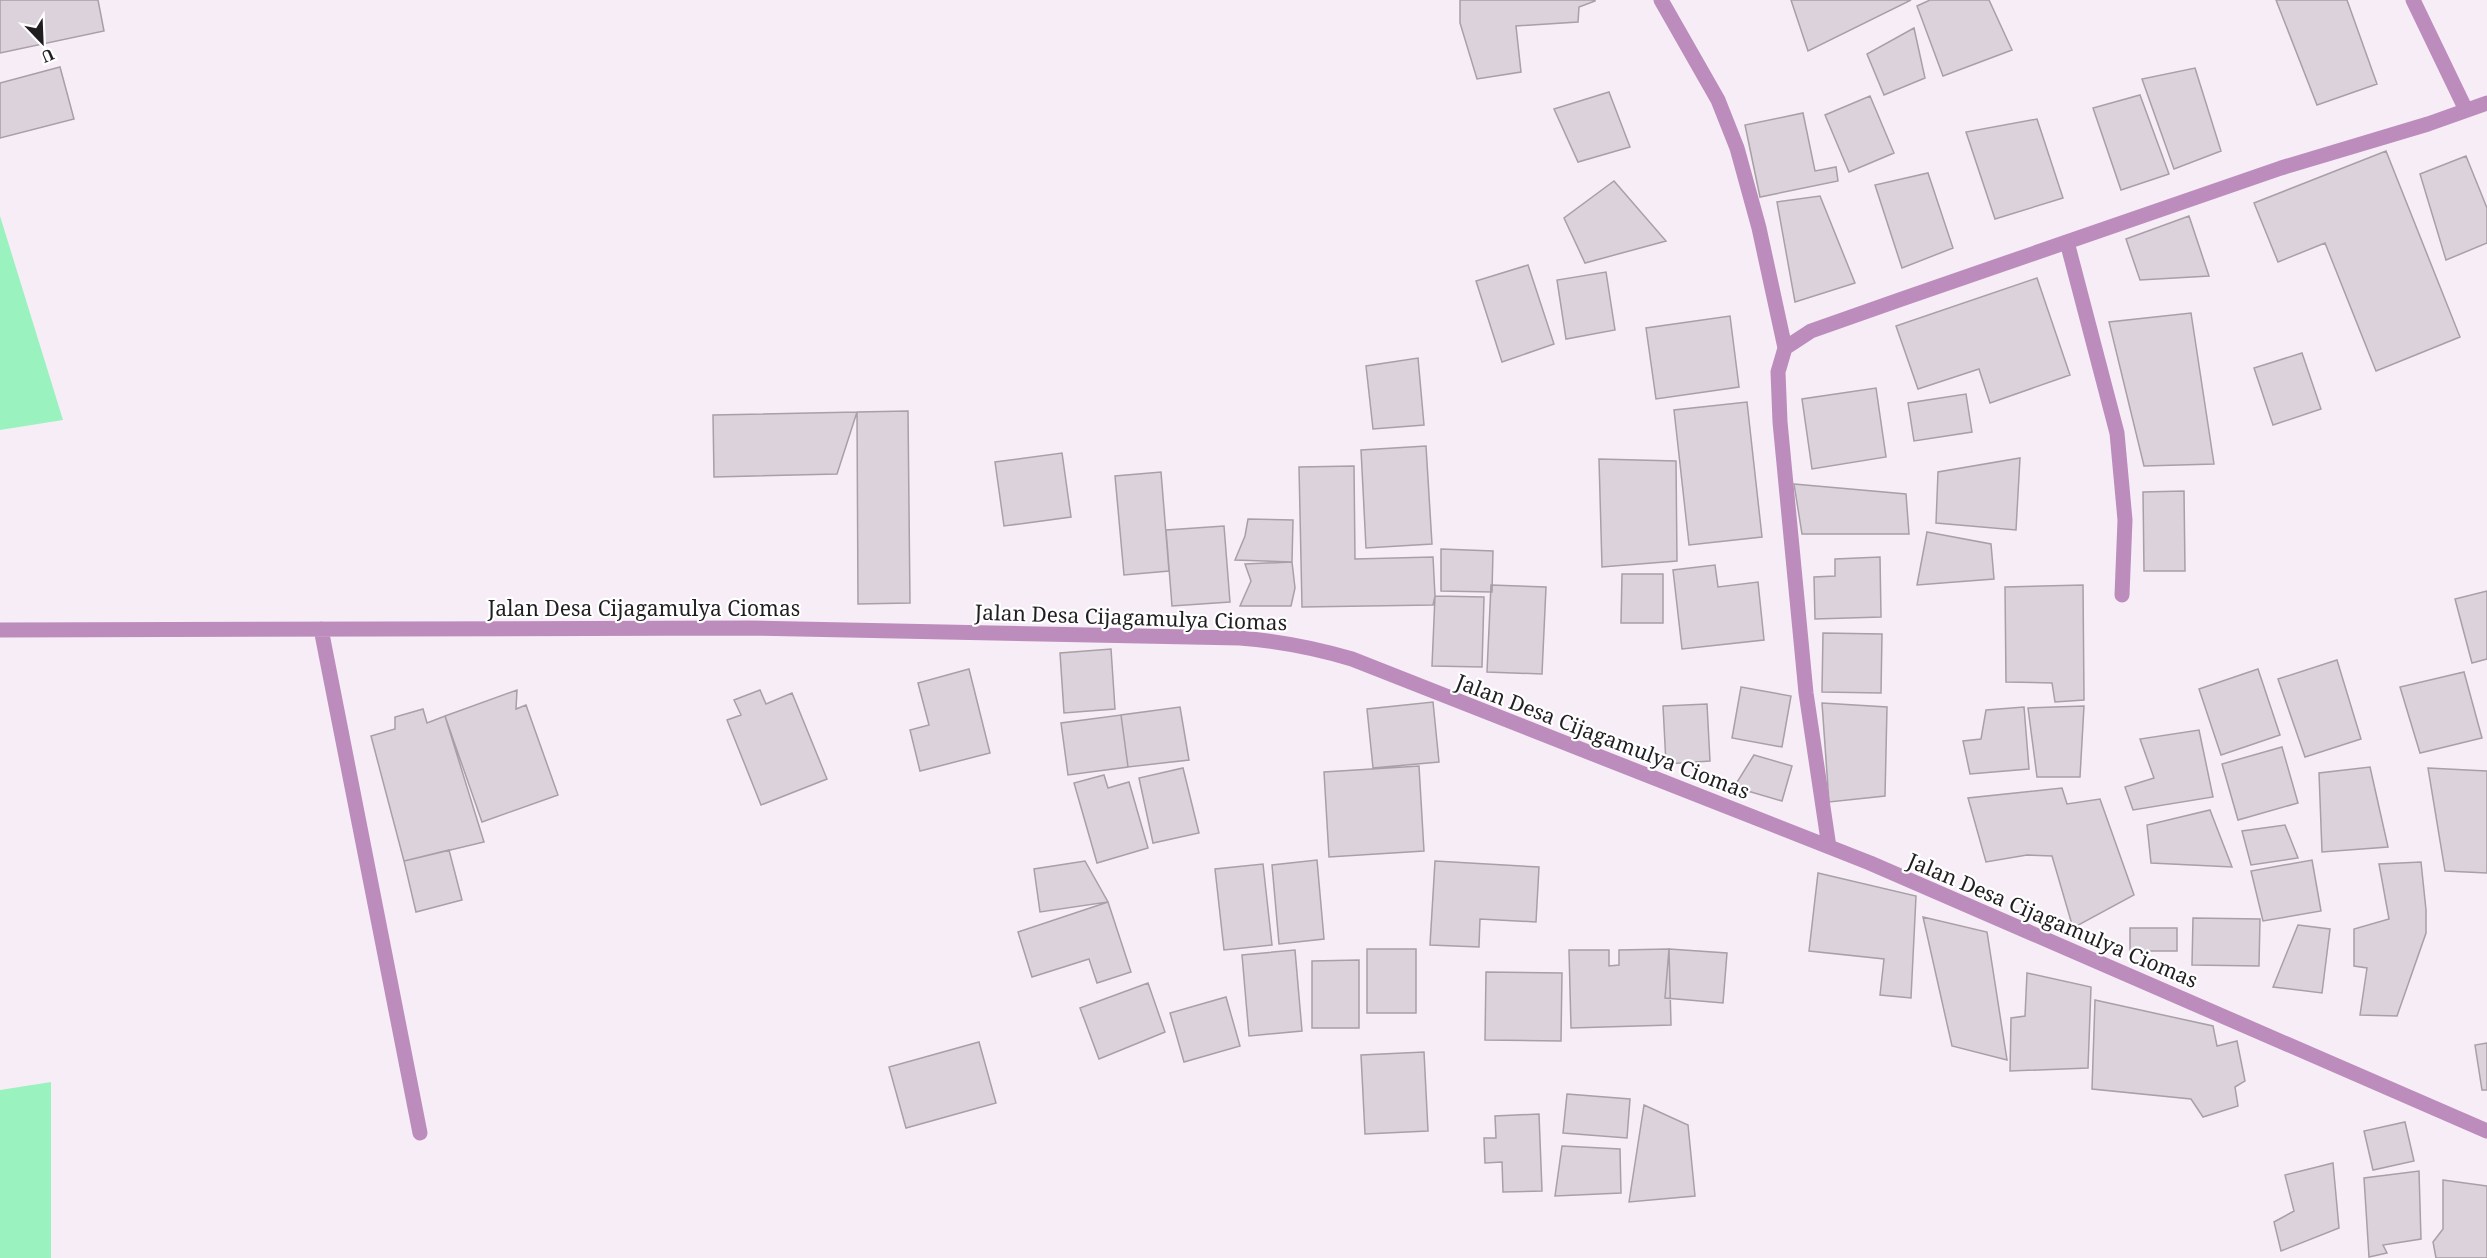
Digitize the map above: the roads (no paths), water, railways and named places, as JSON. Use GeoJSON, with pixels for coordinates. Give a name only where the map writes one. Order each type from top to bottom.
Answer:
{"type":"FeatureCollection","features":[{"type":"Feature","properties":{"kind":"street"},"geometry":{"type":"LineString","coordinates":[[1661,0],[1718,100],[1737,148],[1759,228],[1785,348],[1778,372],[1780,422],[1806,693],[1829,847]]}},
{"type":"Feature","properties":{"kind":"street"},"geometry":{"type":"LineString","coordinates":[[2413,0],[2466,110]]}},
{"type":"Feature","properties":{"kind":"street"},"geometry":{"type":"LineString","coordinates":[[1785,348],[1811,331],[2281,168],[2487,103]]}},
{"type":"Feature","properties":{"kind":"street"},"geometry":{"type":"LineString","coordinates":[[2067,242],[2117,433],[2126,520],[2122,595]]}},
{"type":"Feature","properties":{"kind":"street","name":"Jalan Desa Cijagamulya Ciomas"},"geometry":{"type":"LineString","coordinates":[[0,630],[750,628],[1240,638],[1285,642],[1352,659],[1829,847],[2487,1131]]}},
{"type":"Feature","properties":{"kind":"street"},"geometry":{"type":"LineString","coordinates":[[321,629],[420,1133]]}}]}
